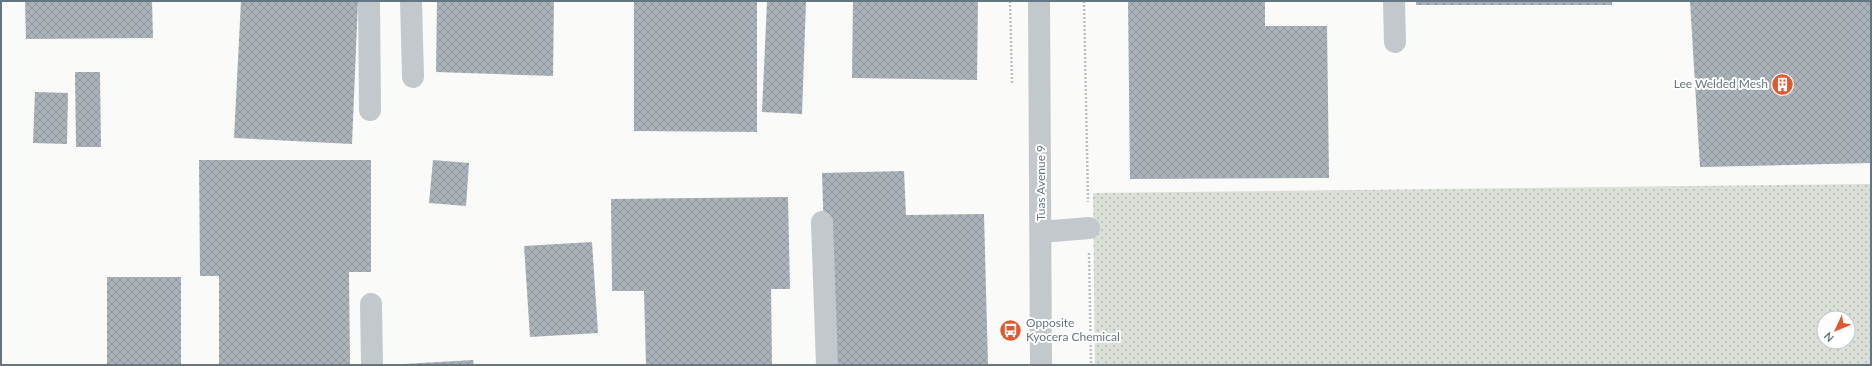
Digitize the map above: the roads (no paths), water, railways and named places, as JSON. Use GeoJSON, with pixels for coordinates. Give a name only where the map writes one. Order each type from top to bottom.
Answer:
{"type":"FeatureCollection","features":[{"type":"Feature","properties":{"kind":"street"},"geometry":{"type":"LineString","coordinates":[[369,1],[370,110]]}},
{"type":"Feature","properties":{"kind":"street"},"geometry":{"type":"LineString","coordinates":[[411,1],[413,77]]}},
{"type":"Feature","properties":{"kind":"street","name":"Tuas Avenue 9"},"geometry":{"type":"LineString","coordinates":[[1040,1],[1041,365]]}},
{"type":"Feature","properties":{"kind":"street"},"geometry":{"type":"LineString","coordinates":[[1394,1],[1395,42]]}},
{"type":"Feature","properties":{"kind":"street"},"geometry":{"type":"LineString","coordinates":[[822,222],[827,365]]}},
{"type":"Feature","properties":{"kind":"street"},"geometry":{"type":"LineString","coordinates":[[1041,232],[1089,228]]}},
{"type":"Feature","properties":{"kind":"street"},"geometry":{"type":"LineString","coordinates":[[371,304],[372,365]]}},
{"type":"Feature","properties":{"kind":"place","name":"Lee Welded Mesh"},"geometry":{"type":"Point","coordinates":[1783,84]}},
{"type":"Feature","properties":{"kind":"place","name":"Opposite Kyocera Chemical"},"geometry":{"type":"Point","coordinates":[1010,330]}}]}
